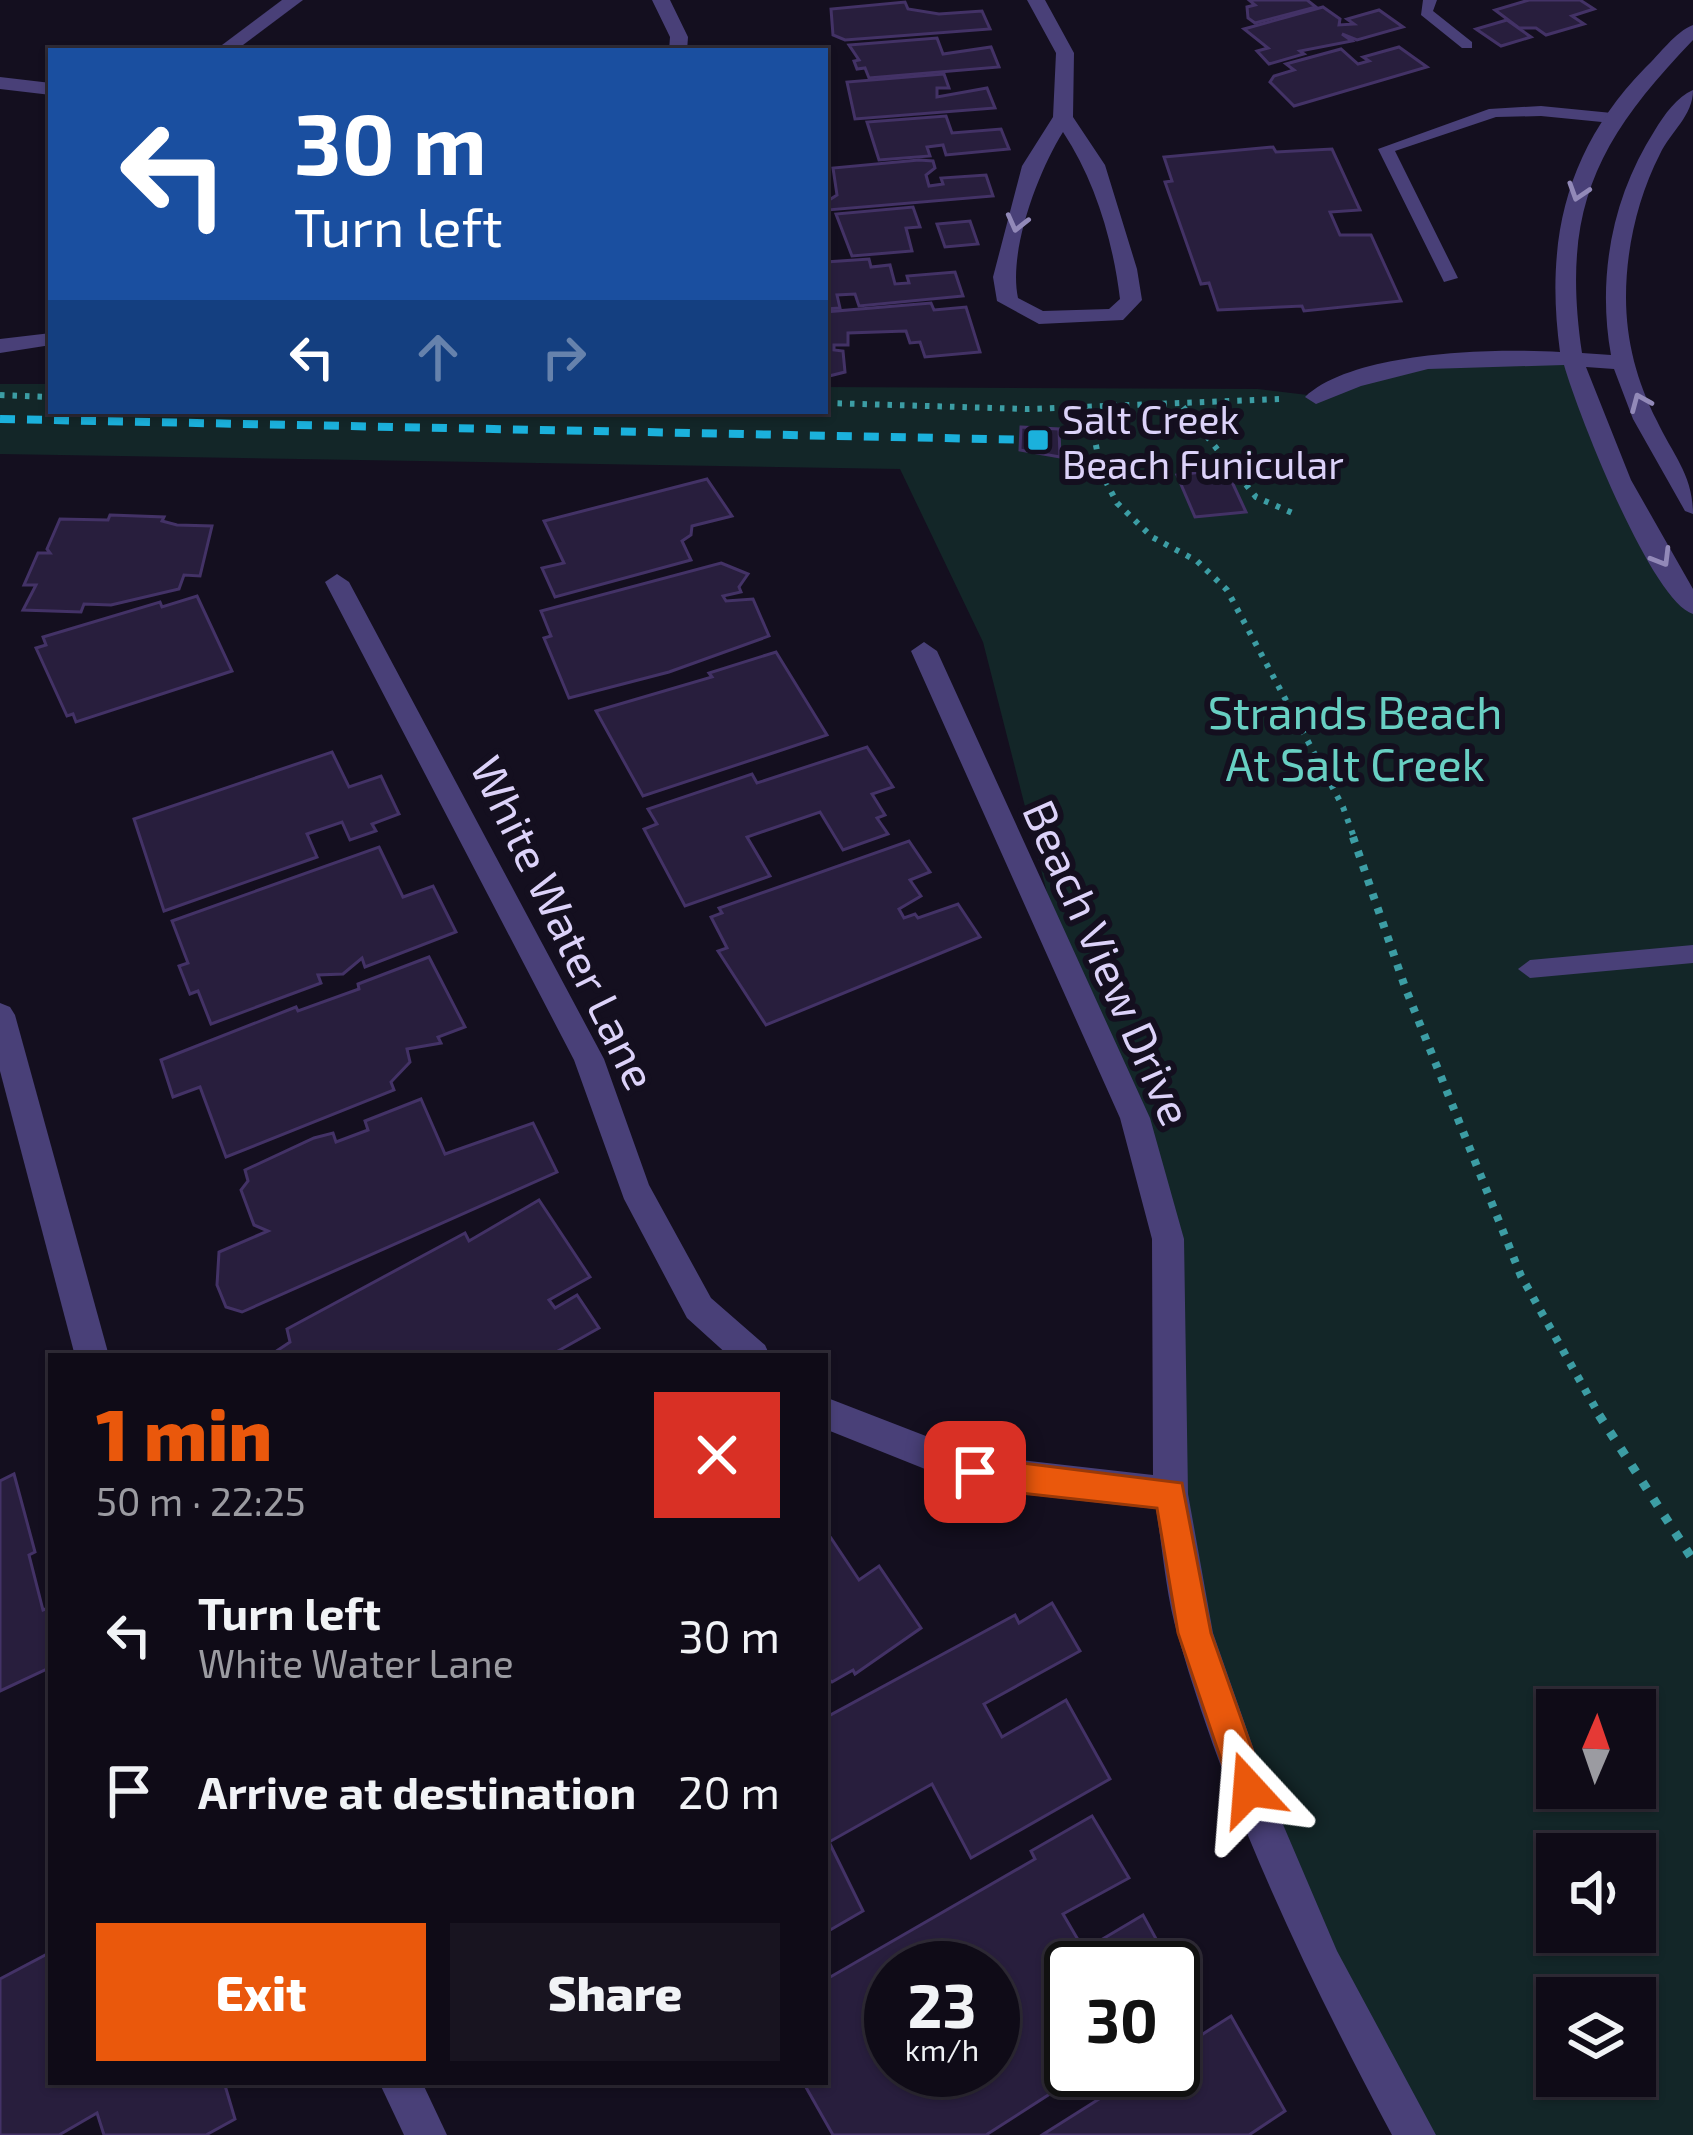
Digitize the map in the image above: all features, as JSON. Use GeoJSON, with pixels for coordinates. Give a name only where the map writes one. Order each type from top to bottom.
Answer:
{"type":"FeatureCollection","features":[{"type":"Feature","properties":{"kind":"street"},"geometry":{"type":"LineString","coordinates":[[228,48],[294,0]]}},
{"type":"Feature","properties":{"kind":"street"},"geometry":{"type":"LineString","coordinates":[[661,0],[680,37],[678,48]]}},
{"type":"Feature","properties":{"kind":"street"},"geometry":{"type":"LineString","coordinates":[[1036,0],[1065,53],[1063,117],[1032,166],[1003,277],[1009,301],[1039,318],[1114,315],[1131,300],[1127,269],[1095,165],[1063,117]]}},
{"type":"Feature","properties":{"kind":"street"},"geometry":{"type":"LineString","coordinates":[[1693,30],[1615,259],[1623,363],[1662,455],[1693,506]]}},
{"type":"Feature","properties":{"kind":"street"},"geometry":{"type":"LineString","coordinates":[[0,83],[48,89]]}},
{"type":"Feature","properties":{"kind":"street"},"geometry":{"type":"LineString","coordinates":[[1670,99],[1612,118],[1580,180],[1562,244],[1562,310],[1570,359],[1600,442],[1642,526],[1693,606]]}},
{"type":"Feature","properties":{"kind":"street"},"geometry":{"type":"LineString","coordinates":[[0,346],[48,339]]}},
{"type":"Feature","properties":{"kind":"street"},"geometry":{"type":"LineString","coordinates":[[1316,397],[1364,373],[1454,358],[1623,363]]}},
{"type":"Feature","properties":{"kind":"street","name":"White Water Lane"},"geometry":{"type":"LineString","coordinates":[[337,582],[589,1059],[635,1189],[699,1308],[750,1353]]}},
{"type":"Feature","properties":{"kind":"street","name":"Beach View Drive"},"geometry":{"type":"LineString","coordinates":[[924,651],[1136,1118],[1168,1239],[1171,1494],[1195,1633],[1249,1789],[1323,1965],[1415,2135]]}},
{"type":"Feature","properties":{"kind":"street"},"geometry":{"type":"LineString","coordinates":[[0,1015],[91,1353]]}},
{"type":"Feature","properties":{"kind":"street"},"geometry":{"type":"LineString","coordinates":[[828,1414],[975,1472],[1171,1494]]}},
{"type":"Feature","properties":{"kind":"street"},"geometry":{"type":"LineString","coordinates":[[401,2085],[426,2135]]}},
{"type":"Feature","properties":{"kind":"lane"},"geometry":{"type":"LineString","coordinates":[[1430,0],[1426,12],[1467,45]]}},
{"type":"Feature","properties":{"kind":"lane"},"geometry":{"type":"LineString","coordinates":[[1450,278],[1386,149],[1494,112],[1612,118]]}},
{"type":"Feature","properties":{"kind":"lane"},"geometry":{"type":"LineString","coordinates":[[1530,968],[1693,954]]}},
{"type":"Feature","properties":{"kind":"path"},"geometry":{"type":"LineString","coordinates":[[0,395],[48,397]]}},
{"type":"Feature","properties":{"kind":"path"},"geometry":{"type":"LineString","coordinates":[[828,403],[1089,408],[1316,397]]}},
{"type":"Feature","properties":{"kind":"path"},"geometry":{"type":"LineString","coordinates":[[1182,406],[1256,497],[1294,514]]}},
{"type":"Feature","properties":{"kind":"path"},"geometry":{"type":"LineString","coordinates":[[1089,408],[1101,472],[1117,503],[1152,537],[1197,561],[1227,590],[1297,717],[1343,807],[1405,987],[1521,1276],[1609,1432],[1693,1560]]}},
{"type":"Feature","properties":{"kind":"green space","name":"Strands Beach At Salt Creek"},"geometry":{"type":"Polygon","coordinates":[[[1570,359],[1693,606],[1693,2135],[1415,2135],[1195,1633],[1168,1239],[1069,979],[983,642],[900,469],[0,454],[0,384],[48,384],[48,414],[828,414],[828,387],[1258,389],[1316,396],[1364,372],[1570,359]]]}},
{"type":"Feature","properties":{"kind":"building"},"geometry":{"type":"Polygon","coordinates":[[[1249,0],[1307,0],[1316,7],[1255,23],[1248,18],[1247,7],[1255,5],[1249,0]]]}},
{"type":"Feature","properties":{"kind":"building"},"geometry":{"type":"Polygon","coordinates":[[[1529,0],[1580,0],[1594,9],[1572,16],[1584,24],[1546,35],[1536,28],[1519,28],[1495,10],[1529,0]]]}},
{"type":"Feature","properties":{"kind":"building"},"geometry":{"type":"Polygon","coordinates":[[[905,2],[908,9],[939,14],[982,11],[990,29],[845,40],[833,35],[831,9],[905,2]]]}},
{"type":"Feature","properties":{"kind":"building"},"geometry":{"type":"Polygon","coordinates":[[[1323,7],[1340,19],[1339,25],[1354,24],[1347,19],[1379,10],[1403,27],[1357,40],[1342,34],[1352,41],[1300,51],[1304,54],[1269,64],[1257,51],[1268,48],[1244,29],[1323,7]]]}},
{"type":"Feature","properties":{"kind":"building"},"geometry":{"type":"Polygon","coordinates":[[[1507,20],[1531,37],[1501,46],[1476,29],[1507,20]]]}},
{"type":"Feature","properties":{"kind":"building"},"geometry":{"type":"Polygon","coordinates":[[[937,38],[943,54],[991,47],[999,67],[869,78],[865,68],[857,69],[854,61],[859,60],[849,45],[937,38]]]}},
{"type":"Feature","properties":{"kind":"building"},"geometry":{"type":"Polygon","coordinates":[[[1399,47],[1427,67],[1294,106],[1270,82],[1294,70],[1286,64],[1341,49],[1358,64],[1369,61],[1363,57],[1399,47]]]}},
{"type":"Feature","properties":{"kind":"building"},"geometry":{"type":"Polygon","coordinates":[[[944,74],[949,88],[937,88],[937,97],[987,88],[995,108],[855,119],[847,82],[944,74]]]}},
{"type":"Feature","properties":{"kind":"building"},"geometry":{"type":"Polygon","coordinates":[[[946,116],[952,133],[1001,129],[1009,149],[946,155],[943,145],[927,147],[930,156],[879,160],[867,122],[946,116]]]}},
{"type":"Feature","properties":{"kind":"building"},"geometry":{"type":"Polygon","coordinates":[[[1273,147],[1276,152],[1332,149],[1360,210],[1330,212],[1340,235],[1371,235],[1401,301],[1304,311],[1302,306],[1218,310],[1209,283],[1201,284],[1165,182],[1172,181],[1164,157],[1273,147]]]}},
{"type":"Feature","properties":{"kind":"building"},"geometry":{"type":"Polygon","coordinates":[[[933,161],[935,168],[926,175],[929,186],[943,184],[941,178],[986,175],[993,196],[828,210],[828,201],[837,195],[833,168],[933,161]]]}},
{"type":"Feature","properties":{"kind":"building"},"geometry":{"type":"Polygon","coordinates":[[[913,207],[920,227],[906,228],[912,251],[852,256],[836,214],[913,207]]]}},
{"type":"Feature","properties":{"kind":"building"},"geometry":{"type":"Polygon","coordinates":[[[970,221],[978,244],[945,247],[937,224],[970,221]]]}},
{"type":"Feature","properties":{"kind":"building"},"geometry":{"type":"Polygon","coordinates":[[[869,259],[871,267],[890,265],[895,284],[909,283],[907,276],[955,272],[963,296],[859,306],[855,294],[837,295],[840,308],[828,309],[828,262],[869,259]]]}},
{"type":"Feature","properties":{"kind":"building"},"geometry":{"type":"Polygon","coordinates":[[[931,303],[934,310],[966,307],[980,352],[925,357],[920,342],[910,343],[906,331],[848,333],[848,345],[834,345],[834,350],[843,351],[845,372],[828,376],[828,312],[931,303]]]}},
{"type":"Feature","properties":{"kind":"building"},"geometry":{"type":"Polygon","coordinates":[[[1021,427],[1059,429],[1060,457],[1020,450],[1021,427]]]}},
{"type":"Feature","properties":{"kind":"building"},"geometry":{"type":"Polygon","coordinates":[[[1226,469],[1246,512],[1195,517],[1177,475],[1226,469]]]}},
{"type":"Feature","properties":{"kind":"building"},"geometry":{"type":"Polygon","coordinates":[[[707,479],[732,516],[692,526],[691,535],[682,541],[691,560],[555,597],[542,568],[564,563],[544,521],[707,479]]]}},
{"type":"Feature","properties":{"kind":"building"},"geometry":{"type":"Polygon","coordinates":[[[110,515],[164,517],[162,521],[177,525],[212,526],[200,576],[184,575],[179,589],[111,605],[84,604],[81,612],[23,610],[36,585],[24,585],[38,553],[50,553],[47,549],[60,519],[108,520],[110,515]]]}},
{"type":"Feature","properties":{"kind":"building"},"geometry":{"type":"Polygon","coordinates":[[[721,563],[748,574],[739,587],[741,592],[723,596],[726,601],[753,599],[769,636],[669,672],[569,698],[544,638],[551,636],[541,611],[721,563]]]}},
{"type":"Feature","properties":{"kind":"building"},"geometry":{"type":"Polygon","coordinates":[[[197,596],[232,671],[76,722],[73,714],[67,716],[36,648],[46,645],[43,637],[160,602],[162,607],[197,596]]]}},
{"type":"Feature","properties":{"kind":"building"},"geometry":{"type":"Polygon","coordinates":[[[776,652],[827,735],[643,796],[596,711],[712,677],[709,673],[776,652]]]}},
{"type":"Feature","properties":{"kind":"building"},"geometry":{"type":"Polygon","coordinates":[[[867,747],[893,787],[872,794],[885,815],[877,818],[888,834],[843,850],[820,812],[747,837],[770,876],[685,906],[644,829],[657,824],[648,809],[752,774],[757,783],[867,747]]]}},
{"type":"Feature","properties":{"kind":"building"},"geometry":{"type":"Polygon","coordinates":[[[332,752],[349,787],[381,776],[399,814],[372,824],[376,831],[350,840],[342,822],[307,834],[317,857],[164,911],[134,819],[332,752]]]}},
{"type":"Feature","properties":{"kind":"building"},"geometry":{"type":"Polygon","coordinates":[[[909,841],[930,872],[910,880],[921,896],[899,909],[904,918],[958,904],[980,937],[766,1025],[718,951],[727,948],[711,917],[722,913],[719,908],[909,841]]]}},
{"type":"Feature","properties":{"kind":"building"},"geometry":{"type":"Polygon","coordinates":[[[379,847],[403,897],[433,886],[456,932],[365,967],[362,958],[343,974],[318,975],[321,983],[211,1024],[198,991],[190,994],[179,966],[188,963],[172,921],[379,847]]]}},
{"type":"Feature","properties":{"kind":"building"},"geometry":{"type":"Polygon","coordinates":[[[429,957],[465,1027],[438,1037],[441,1043],[407,1049],[410,1062],[391,1082],[394,1090],[226,1157],[200,1087],[173,1097],[161,1060],[296,1007],[298,1011],[359,989],[358,984],[429,957]]]}},
{"type":"Feature","properties":{"kind":"building"},"geometry":{"type":"Polygon","coordinates":[[[421,1099],[445,1154],[533,1123],[557,1172],[242,1312],[226,1307],[217,1285],[219,1252],[268,1231],[254,1225],[241,1190],[248,1181],[245,1170],[314,1138],[333,1133],[336,1142],[368,1130],[365,1121],[421,1099]]]}},
{"type":"Feature","properties":{"kind":"building"},"geometry":{"type":"Polygon","coordinates":[[[539,1200],[590,1277],[549,1300],[555,1308],[577,1295],[599,1328],[554,1353],[274,1353],[290,1342],[287,1329],[465,1233],[469,1241],[539,1200]]]}},
{"type":"Feature","properties":{"kind":"building"},"geometry":{"type":"Polygon","coordinates":[[[14,1474],[35,1552],[29,1555],[43,1610],[48,1608],[48,1668],[0,1691],[0,1481],[14,1474]]]}},
{"type":"Feature","properties":{"kind":"building"},"geometry":{"type":"Polygon","coordinates":[[[828,1540],[859,1580],[879,1566],[921,1628],[855,1674],[853,1670],[832,1682],[828,1679],[828,1540]]]}},
{"type":"Feature","properties":{"kind":"building"},"geometry":{"type":"Polygon","coordinates":[[[1052,1603],[1080,1651],[984,1704],[1002,1737],[1066,1700],[1110,1779],[971,1858],[932,1784],[829,1842],[863,1911],[828,1931],[828,1716],[1015,1615],[1019,1623],[1052,1603]]]}},
{"type":"Feature","properties":{"kind":"building"},"geometry":{"type":"Polygon","coordinates":[[[1092,1816],[1129,1878],[1063,1914],[1079,1941],[1044,1941],[1045,2097],[986,2135],[833,2135],[805,2085],[828,2085],[828,1978],[864,1958],[864,2097],[1020,2097],[1020,1941],[893,1941],[1035,1859],[1031,1851],[1092,1816]]]}},
{"type":"Feature","properties":{"kind":"building"},"geometry":{"type":"Polygon","coordinates":[[[1143,1915],[1157,1941],[1099,1941],[1143,1915]]]}},
{"type":"Feature","properties":{"kind":"building"},"geometry":{"type":"Polygon","coordinates":[[[48,1954],[48,2085],[225,2085],[235,2119],[206,2135],[104,2135],[97,2113],[59,2135],[0,2135],[0,1979],[48,1954]]]}},
{"type":"Feature","properties":{"kind":"building"},"geometry":{"type":"Polygon","coordinates":[[[1231,2016],[1285,2111],[1249,2135],[1042,2135],[1102,2097],[1200,2097],[1200,2036],[1231,2016]]]}},
{"type":"Feature","properties":{"kind":"railway"},"geometry":{"type":"LineString","coordinates":[[0,419],[1038,440]]}},
{"type":"Feature","properties":{"kind":"place","name":"Salt Creek Beach Funicular"},"geometry":{"type":"Point","coordinates":[1038,440]}},
{"type":"Feature","properties":{"kind":"route"},"geometry":{"type":"LineString","coordinates":[[975,1472],[1171,1494],[1195,1633],[1249,1789]]}}]}
